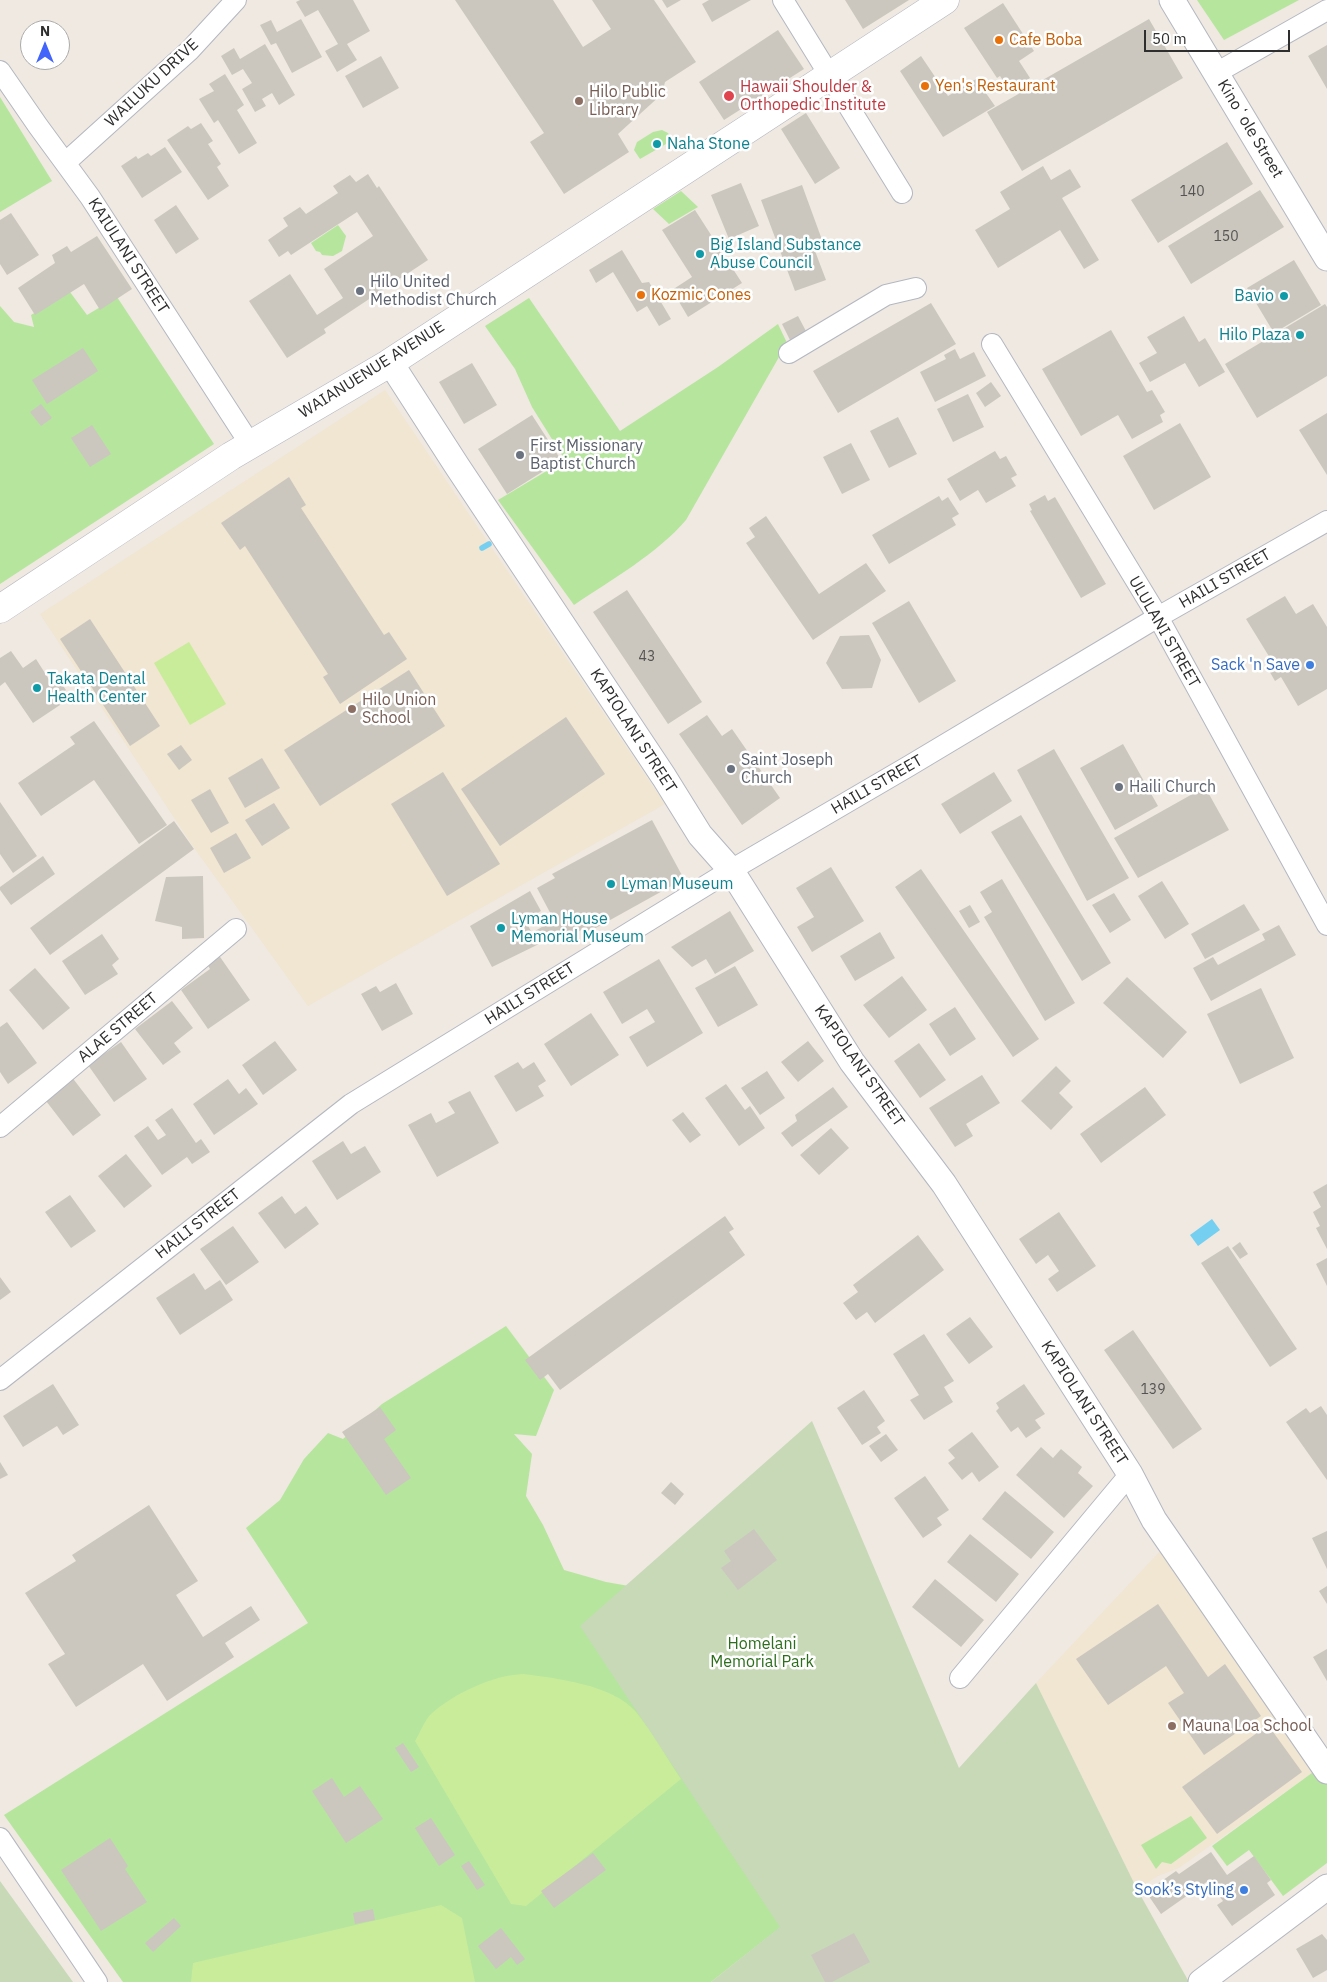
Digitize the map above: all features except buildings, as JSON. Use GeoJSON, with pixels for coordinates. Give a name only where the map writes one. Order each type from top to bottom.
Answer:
{"type":"FeatureCollection","features":[{"type":"Feature","properties":{"kind":"main road","name":"WAIANUENUE AVENUE"},"geometry":{"type":"LineString","coordinates":[[0,609],[250,444],[390,362],[945,0]]}},
{"type":"Feature","properties":{"kind":"street","name":"WAILUKU DRIVE"},"geometry":{"type":"LineString","coordinates":[[65,163],[190,50],[236,0]]}},
{"type":"Feature","properties":{"kind":"street"},"geometry":{"type":"LineString","coordinates":[[783,0],[902,193]]}},
{"type":"Feature","properties":{"kind":"street","name":"Kinoʻole Street"},"geometry":{"type":"LineString","coordinates":[[1172,0],[1327,258]]}},
{"type":"Feature","properties":{"kind":"street"},"geometry":{"type":"LineString","coordinates":[[1216,73],[1327,10]]}},
{"type":"Feature","properties":{"kind":"street","name":"KAIULANI STREET"},"geometry":{"type":"LineString","coordinates":[[0,71],[90,197],[250,444]]}},
{"type":"Feature","properties":{"kind":"street"},"geometry":{"type":"LineString","coordinates":[[788,353],[886,294],[916,288]]}},
{"type":"Feature","properties":{"kind":"street","name":"ULULANI STREET"},"geometry":{"type":"LineString","coordinates":[[992,344],[1158,617],[1327,925]]}},
{"type":"Feature","properties":{"kind":"street","name":"KAPIOLANI STREET"},"geometry":{"type":"LineString","coordinates":[[390,362],[664,777],[700,835],[731,870],[852,1062],[944,1184],[1130,1474],[1154,1520],[1327,1771]]}},
{"type":"Feature","properties":{"kind":"street","name":"HAILI STREET"},"geometry":{"type":"LineString","coordinates":[[0,1380],[351,1104],[731,870],[1158,617],[1327,521]]}},
{"type":"Feature","properties":{"kind":"street","name":"ALAE STREET"},"geometry":{"type":"LineString","coordinates":[[0,1127],[236,929]]}},
{"type":"Feature","properties":{"kind":"street"},"geometry":{"type":"LineString","coordinates":[[960,1678],[1130,1474]]}},
{"type":"Feature","properties":{"kind":"street"},"geometry":{"type":"LineString","coordinates":[[0,1838],[97,1982]]}},
{"type":"Feature","properties":{"kind":"street"},"geometry":{"type":"LineString","coordinates":[[1201,1982],[1327,1887]]}},
{"type":"Feature","properties":{"kind":"shaded area","name":"Hilo Union School"},"geometry":{"type":"Polygon","coordinates":[[[385,390],[665,804],[308,1006],[192,845],[40,614],[385,390]]]}},
{"type":"Feature","properties":{"kind":"shaded area","name":"Mauna Loa School"},"geometry":{"type":"Polygon","coordinates":[[[1164,1547],[1316,1770],[1179,1868],[1158,1876],[1137,1889],[1036,1683],[1164,1547]]]}},
{"type":"Feature","properties":{"kind":"green space"},"geometry":{"type":"Polygon","coordinates":[[[1197,0],[1299,0],[1224,40],[1197,0]]]}},
{"type":"Feature","properties":{"kind":"green space"},"geometry":{"type":"Polygon","coordinates":[[[0,97],[52,181],[0,212],[0,97]]]}},
{"type":"Feature","properties":{"kind":"green space"},"geometry":{"type":"Polygon","coordinates":[[[662,130],[668,133],[673,140],[640,159],[634,150],[637,142],[653,132],[662,130]]]}},
{"type":"Feature","properties":{"kind":"green space"},"geometry":{"type":"Polygon","coordinates":[[[681,191],[698,207],[669,224],[653,209],[681,191]]]}},
{"type":"Feature","properties":{"kind":"green space"},"geometry":{"type":"Polygon","coordinates":[[[338,225],[346,236],[342,251],[333,256],[322,255],[316,251],[311,243],[338,225]]]}},
{"type":"Feature","properties":{"kind":"green space"},"geometry":{"type":"Polygon","coordinates":[[[70,292],[87,315],[117,297],[214,444],[0,584],[0,306],[14,322],[34,327],[31,315],[70,292]]]}},
{"type":"Feature","properties":{"kind":"green space"},"geometry":{"type":"Polygon","coordinates":[[[529,298],[620,431],[718,367],[778,324],[787,343],[686,520],[648,555],[574,605],[498,500],[565,460],[532,407],[515,369],[485,326],[529,298]]]}},
{"type":"Feature","properties":{"kind":"green space"},"geometry":{"type":"Polygon","coordinates":[[[189,642],[226,704],[190,725],[154,663],[189,642]]]}},
{"type":"Feature","properties":{"kind":"green space"},"geometry":{"type":"Polygon","coordinates":[[[506,1326],[554,1390],[536,1436],[514,1434],[532,1454],[526,1496],[543,1525],[564,1570],[606,1582],[646,1589],[781,1927],[711,1982],[123,1982],[4,1815],[308,1623],[246,1528],[280,1500],[304,1459],[328,1433],[343,1439],[382,1404],[506,1326]]]}},
{"type":"Feature","properties":{"kind":"green space","name":"Homelani Memorial Park"},"geometry":{"type":"Polygon","coordinates":[[[812,1421],[959,1768],[1036,1683],[1137,1889],[1189,1982],[711,1982],[780,1927],[580,1626],[812,1421]]]}},
{"type":"Feature","properties":{"kind":"green space"},"geometry":{"type":"Polygon","coordinates":[[[523,1674],[584,1684],[614,1695],[636,1712],[681,1779],[526,1906],[511,1904],[415,1741],[431,1714],[450,1699],[487,1682],[511,1675],[523,1674]]]}},
{"type":"Feature","properties":{"kind":"green space"},"geometry":{"type":"Polygon","coordinates":[[[1316,1770],[1327,1784],[1327,1863],[1283,1896],[1249,1850],[1227,1866],[1212,1846],[1316,1770]]]}},
{"type":"Feature","properties":{"kind":"green space"},"geometry":{"type":"Polygon","coordinates":[[[1191,1816],[1207,1838],[1171,1864],[1162,1862],[1156,1869],[1141,1845],[1191,1816]]]}},
{"type":"Feature","properties":{"kind":"green space"},"geometry":{"type":"Polygon","coordinates":[[[0,1881],[73,1982],[0,1982],[0,1881]]]}},
{"type":"Feature","properties":{"kind":"green space"},"geometry":{"type":"Polygon","coordinates":[[[441,1905],[462,1918],[475,1982],[191,1982],[193,1963],[441,1905]]]}},
{"type":"Feature","properties":{"kind":"water"},"geometry":{"type":"Polygon","coordinates":[[[1212,1219],[1220,1230],[1198,1246],[1190,1235],[1212,1219]]]}},
{"type":"Feature","properties":{"kind":"waterway"},"geometry":{"type":"LineString","coordinates":[[482,548],[489,544]]}},
{"type":"Feature","properties":{"kind":"place","name":"Cafe Boba"},"geometry":{"type":"Point","coordinates":[999,40]}},
{"type":"Feature","properties":{"kind":"place","name":"Yen's Restaurant"},"geometry":{"type":"Point","coordinates":[925,86]}},
{"type":"Feature","properties":{"kind":"place","name":"Hawaii Shoulder & Orthopedic Institute"},"geometry":{"type":"Point","coordinates":[729,96]}},
{"type":"Feature","properties":{"kind":"place","name":"Hilo Public Library"},"geometry":{"type":"Point","coordinates":[579,101]}},
{"type":"Feature","properties":{"kind":"place","name":"Naha Stone"},"geometry":{"type":"Point","coordinates":[657,144]}},
{"type":"Feature","properties":{"kind":"place","name":"Big Island Substance Abuse Council"},"geometry":{"type":"Point","coordinates":[700,254]}},
{"type":"Feature","properties":{"kind":"place","name":"Hilo United Methodist Church"},"geometry":{"type":"Point","coordinates":[360,291]}},
{"type":"Feature","properties":{"kind":"place","name":"Kozmic Cones"},"geometry":{"type":"Point","coordinates":[641,295]}},
{"type":"Feature","properties":{"kind":"place","name":"Bavio"},"geometry":{"type":"Point","coordinates":[1284,296]}},
{"type":"Feature","properties":{"kind":"place","name":"Hilo Plaza"},"geometry":{"type":"Point","coordinates":[1300,335]}},
{"type":"Feature","properties":{"kind":"place","name":"First Missionary Baptist Church"},"geometry":{"type":"Point","coordinates":[520,455]}},
{"type":"Feature","properties":{"kind":"place","name":"Sack 'n Save"},"geometry":{"type":"Point","coordinates":[1310,665]}},
{"type":"Feature","properties":{"kind":"place","name":"Takata Dental Health Center"},"geometry":{"type":"Point","coordinates":[37,688]}},
{"type":"Feature","properties":{"kind":"place","name":"Hilo Union School"},"geometry":{"type":"Point","coordinates":[352,709]}},
{"type":"Feature","properties":{"kind":"place","name":"Saint Joseph Church"},"geometry":{"type":"Point","coordinates":[731,769]}},
{"type":"Feature","properties":{"kind":"place","name":"Haili Church"},"geometry":{"type":"Point","coordinates":[1119,787]}},
{"type":"Feature","properties":{"kind":"place","name":"Lyman Museum"},"geometry":{"type":"Point","coordinates":[611,884]}},
{"type":"Feature","properties":{"kind":"place","name":"Lyman House Memorial Museum"},"geometry":{"type":"Point","coordinates":[501,928]}},
{"type":"Feature","properties":{"kind":"place","name":"Mauna Loa School"},"geometry":{"type":"Point","coordinates":[1172,1726]}},
{"type":"Feature","properties":{"kind":"place","name":"Sook’s Styling"},"geometry":{"type":"Point","coordinates":[1244,1890]}}]}
